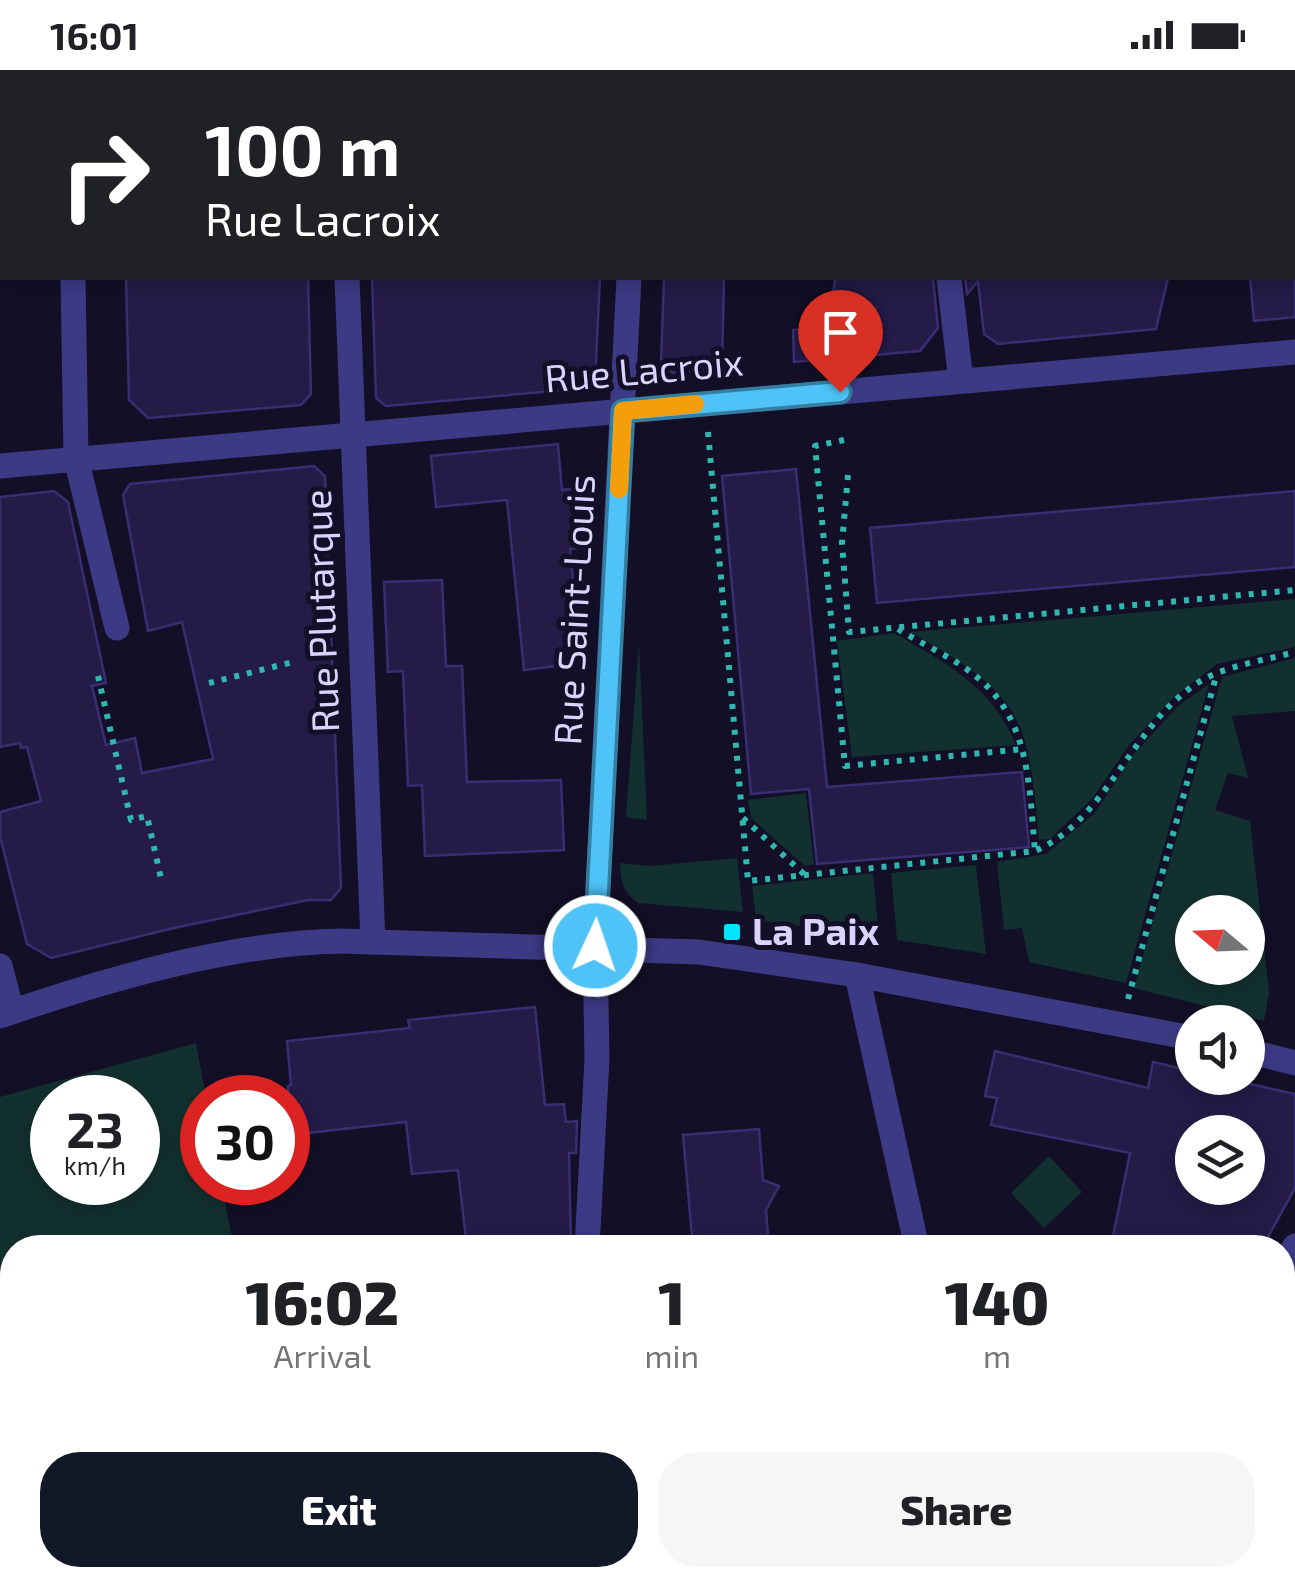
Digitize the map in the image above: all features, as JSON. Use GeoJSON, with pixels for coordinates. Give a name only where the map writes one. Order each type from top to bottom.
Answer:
{"type":"FeatureCollection","features":[{"type":"Feature","properties":{"kind":"street"},"geometry":{"type":"LineString","coordinates":[[73,280],[76,458],[117,628]]}},
{"type":"Feature","properties":{"kind":"street","name":"Rue Plutarque"},"geometry":{"type":"LineString","coordinates":[[347,280],[374,942]]}},
{"type":"Feature","properties":{"kind":"street","name":"Rue Saint-Louis"},"geometry":{"type":"LineString","coordinates":[[588,1235],[597,1058],[595,946],[630,280]]}},
{"type":"Feature","properties":{"kind":"street"},"geometry":{"type":"LineString","coordinates":[[949,280],[961,381]]}},
{"type":"Feature","properties":{"kind":"street","name":"Rue Lacroix"},"geometry":{"type":"LineString","coordinates":[[0,466],[1295,352]]}},
{"type":"Feature","properties":{"kind":"street"},"geometry":{"type":"LineString","coordinates":[[0,966],[6,1014],[123,978],[275,946],[374,942],[699,952],[857,975],[1175,1035]]}},
{"type":"Feature","properties":{"kind":"street"},"geometry":{"type":"LineString","coordinates":[[857,975],[913,1235]]}},
{"type":"Feature","properties":{"kind":"street"},"geometry":{"type":"LineString","coordinates":[[1265,1055],[1295,1063]]}},
{"type":"Feature","properties":{"kind":"path"},"geometry":{"type":"LineString","coordinates":[[680,406],[682,431],[708,428],[748,882],[1035,851],[1055,843],[1092,806],[1127,754],[1193,686],[1218,673],[1295,652]]}},
{"type":"Feature","properties":{"kind":"path"},"geometry":{"type":"LineString","coordinates":[[844,440],[815,446],[846,766],[1024,748]]}},
{"type":"Feature","properties":{"kind":"path"},"geometry":{"type":"LineString","coordinates":[[848,475],[842,542],[850,632]]}},
{"type":"Feature","properties":{"kind":"path"},"geometry":{"type":"LineString","coordinates":[[833,634],[1295,590]]}},
{"type":"Feature","properties":{"kind":"path"},"geometry":{"type":"LineString","coordinates":[[898,629],[978,678],[1008,712],[1024,748],[1035,851]]}},
{"type":"Feature","properties":{"kind":"path"},"geometry":{"type":"LineString","coordinates":[[209,684],[293,662]]}},
{"type":"Feature","properties":{"kind":"path"},"geometry":{"type":"LineString","coordinates":[[1121,1024],[1218,673]]}},
{"type":"Feature","properties":{"kind":"path"},"geometry":{"type":"LineString","coordinates":[[98,676],[131,820],[147,816],[162,883]]}},
{"type":"Feature","properties":{"kind":"path"},"geometry":{"type":"LineString","coordinates":[[742,817],[806,876]]}},
{"type":"Feature","properties":{"kind":"green space"},"geometry":{"type":"Polygon","coordinates":[[[1295,599],[1295,647],[1217,664],[1175,696],[1129,745],[1092,799],[1050,839],[1039,840],[1030,763],[1013,713],[976,674],[910,632],[1295,599]]]}},
{"type":"Feature","properties":{"kind":"green space"},"geometry":{"type":"Polygon","coordinates":[[[894,633],[966,678],[995,707],[1016,745],[852,757],[837,641],[894,633]]]}},
{"type":"Feature","properties":{"kind":"green space"},"geometry":{"type":"Polygon","coordinates":[[[639,642],[647,820],[626,817],[639,642]]]}},
{"type":"Feature","properties":{"kind":"green space"},"geometry":{"type":"Polygon","coordinates":[[[1295,658],[1295,711],[1232,716],[1248,778],[1228,773],[1215,810],[1250,821],[1258,895],[1175,895],[1175,985],[1265,985],[1265,957],[1269,993],[1265,1015],[1265,1005],[1201,1005],[1134,988],[1222,677],[1295,658]]]}},
{"type":"Feature","properties":{"kind":"green space"},"geometry":{"type":"Polygon","coordinates":[[[1209,684],[1126,983],[1029,962],[1022,928],[1004,930],[997,862],[1046,854],[1094,814],[1133,755],[1178,706],[1209,684]]]}},
{"type":"Feature","properties":{"kind":"green space"},"geometry":{"type":"Polygon","coordinates":[[[806,793],[814,864],[805,866],[751,818],[748,800],[806,793]]]}},
{"type":"Feature","properties":{"kind":"green space"},"geometry":{"type":"Polygon","coordinates":[[[737,858],[743,912],[638,903],[626,890],[621,876],[620,863],[650,866],[737,858]]]}},
{"type":"Feature","properties":{"kind":"green space"},"geometry":{"type":"Polygon","coordinates":[[[976,865],[986,954],[897,940],[891,873],[976,865]]]}},
{"type":"Feature","properties":{"kind":"green space"},"geometry":{"type":"Polygon","coordinates":[[[873,873],[879,937],[756,920],[752,886],[873,873]]]}},
{"type":"Feature","properties":{"kind":"green space"},"geometry":{"type":"Polygon","coordinates":[[[196,1043],[202,1075],[180,1075],[180,1205],[225,1205],[232,1235],[0,1235],[0,1097],[30,1089],[30,1205],[160,1205],[160,1075],[80,1075],[196,1043]]]}},
{"type":"Feature","properties":{"kind":"green space"},"geometry":{"type":"Polygon","coordinates":[[[1049,1156],[1082,1192],[1044,1228],[1011,1193],[1049,1156]]]}},
{"type":"Feature","properties":{"kind":"building"},"geometry":{"type":"Polygon","coordinates":[[[126,280],[308,280],[311,394],[301,405],[148,418],[129,400],[126,280]]]}},
{"type":"Feature","properties":{"kind":"building"},"geometry":{"type":"Polygon","coordinates":[[[372,280],[600,280],[595,381],[587,388],[386,406],[376,398],[372,280]]]}},
{"type":"Feature","properties":{"kind":"building"},"geometry":{"type":"Polygon","coordinates":[[[664,280],[724,280],[722,369],[673,373],[661,363],[664,280]]]}},
{"type":"Feature","properties":{"kind":"building"},"geometry":{"type":"Polygon","coordinates":[[[835,280],[933,280],[938,328],[920,351],[794,362],[793,330],[819,329],[817,304],[832,302],[835,280]]]}},
{"type":"Feature","properties":{"kind":"building"},"geometry":{"type":"Polygon","coordinates":[[[965,280],[1168,280],[1156,329],[998,344],[984,334],[978,281],[967,294],[965,280]]]}},
{"type":"Feature","properties":{"kind":"building"},"geometry":{"type":"Polygon","coordinates":[[[1250,280],[1295,280],[1295,317],[1254,321],[1250,280]]]}},
{"type":"Feature","properties":{"kind":"building"},"geometry":{"type":"Polygon","coordinates":[[[558,444],[562,490],[580,488],[587,547],[570,549],[581,663],[524,670],[507,500],[436,507],[431,456],[558,444]]]}},
{"type":"Feature","properties":{"kind":"building"},"geometry":{"type":"Polygon","coordinates":[[[314,466],[325,476],[341,888],[331,900],[308,900],[51,958],[27,944],[0,836],[0,812],[41,801],[27,747],[21,748],[20,743],[0,747],[0,497],[54,491],[68,502],[106,683],[92,686],[106,745],[135,738],[142,773],[213,759],[182,622],[148,631],[123,495],[130,484],[314,466]]]}},
{"type":"Feature","properties":{"kind":"building"},"geometry":{"type":"Polygon","coordinates":[[[796,469],[827,787],[1022,772],[1029,847],[817,864],[809,789],[751,794],[722,476],[796,469]]]}},
{"type":"Feature","properties":{"kind":"building"},"geometry":{"type":"Polygon","coordinates":[[[1295,491],[1295,567],[877,603],[870,528],[1295,491]]]}},
{"type":"Feature","properties":{"kind":"building"},"geometry":{"type":"Polygon","coordinates":[[[442,580],[446,666],[462,666],[467,782],[561,780],[564,850],[425,856],[422,785],[408,786],[403,671],[388,672],[384,582],[442,580]]]}},
{"type":"Feature","properties":{"kind":"building"},"geometry":{"type":"Polygon","coordinates":[[[535,1007],[545,1105],[564,1104],[566,1122],[577,1121],[576,1153],[569,1153],[571,1235],[466,1235],[458,1170],[412,1174],[406,1122],[310,1133],[310,1075],[290,1075],[287,1041],[410,1028],[408,1020],[535,1007]]]}},
{"type":"Feature","properties":{"kind":"building"},"geometry":{"type":"Polygon","coordinates":[[[995,1051],[1148,1088],[1153,1062],[1175,1067],[1175,1095],[1265,1095],[1265,1087],[1295,1094],[1295,1188],[1269,1235],[1113,1235],[1130,1153],[991,1125],[997,1098],[985,1096],[995,1051]]]}},
{"type":"Feature","properties":{"kind":"building"},"geometry":{"type":"Polygon","coordinates":[[[759,1129],[763,1180],[779,1186],[766,1210],[768,1235],[692,1235],[683,1135],[759,1129]]]}},
{"type":"Feature","properties":{"kind":"slow traffic"},"geometry":{"type":"LineString","coordinates":[[619,489],[623,411],[695,404]]}},
{"type":"Feature","properties":{"kind":"place","name":"La Paix"},"geometry":{"type":"Point","coordinates":[732,932]}},
{"type":"Feature","properties":{"kind":"route"},"geometry":{"type":"LineString","coordinates":[[595,946],[623,411],[840,392]]}}]}
